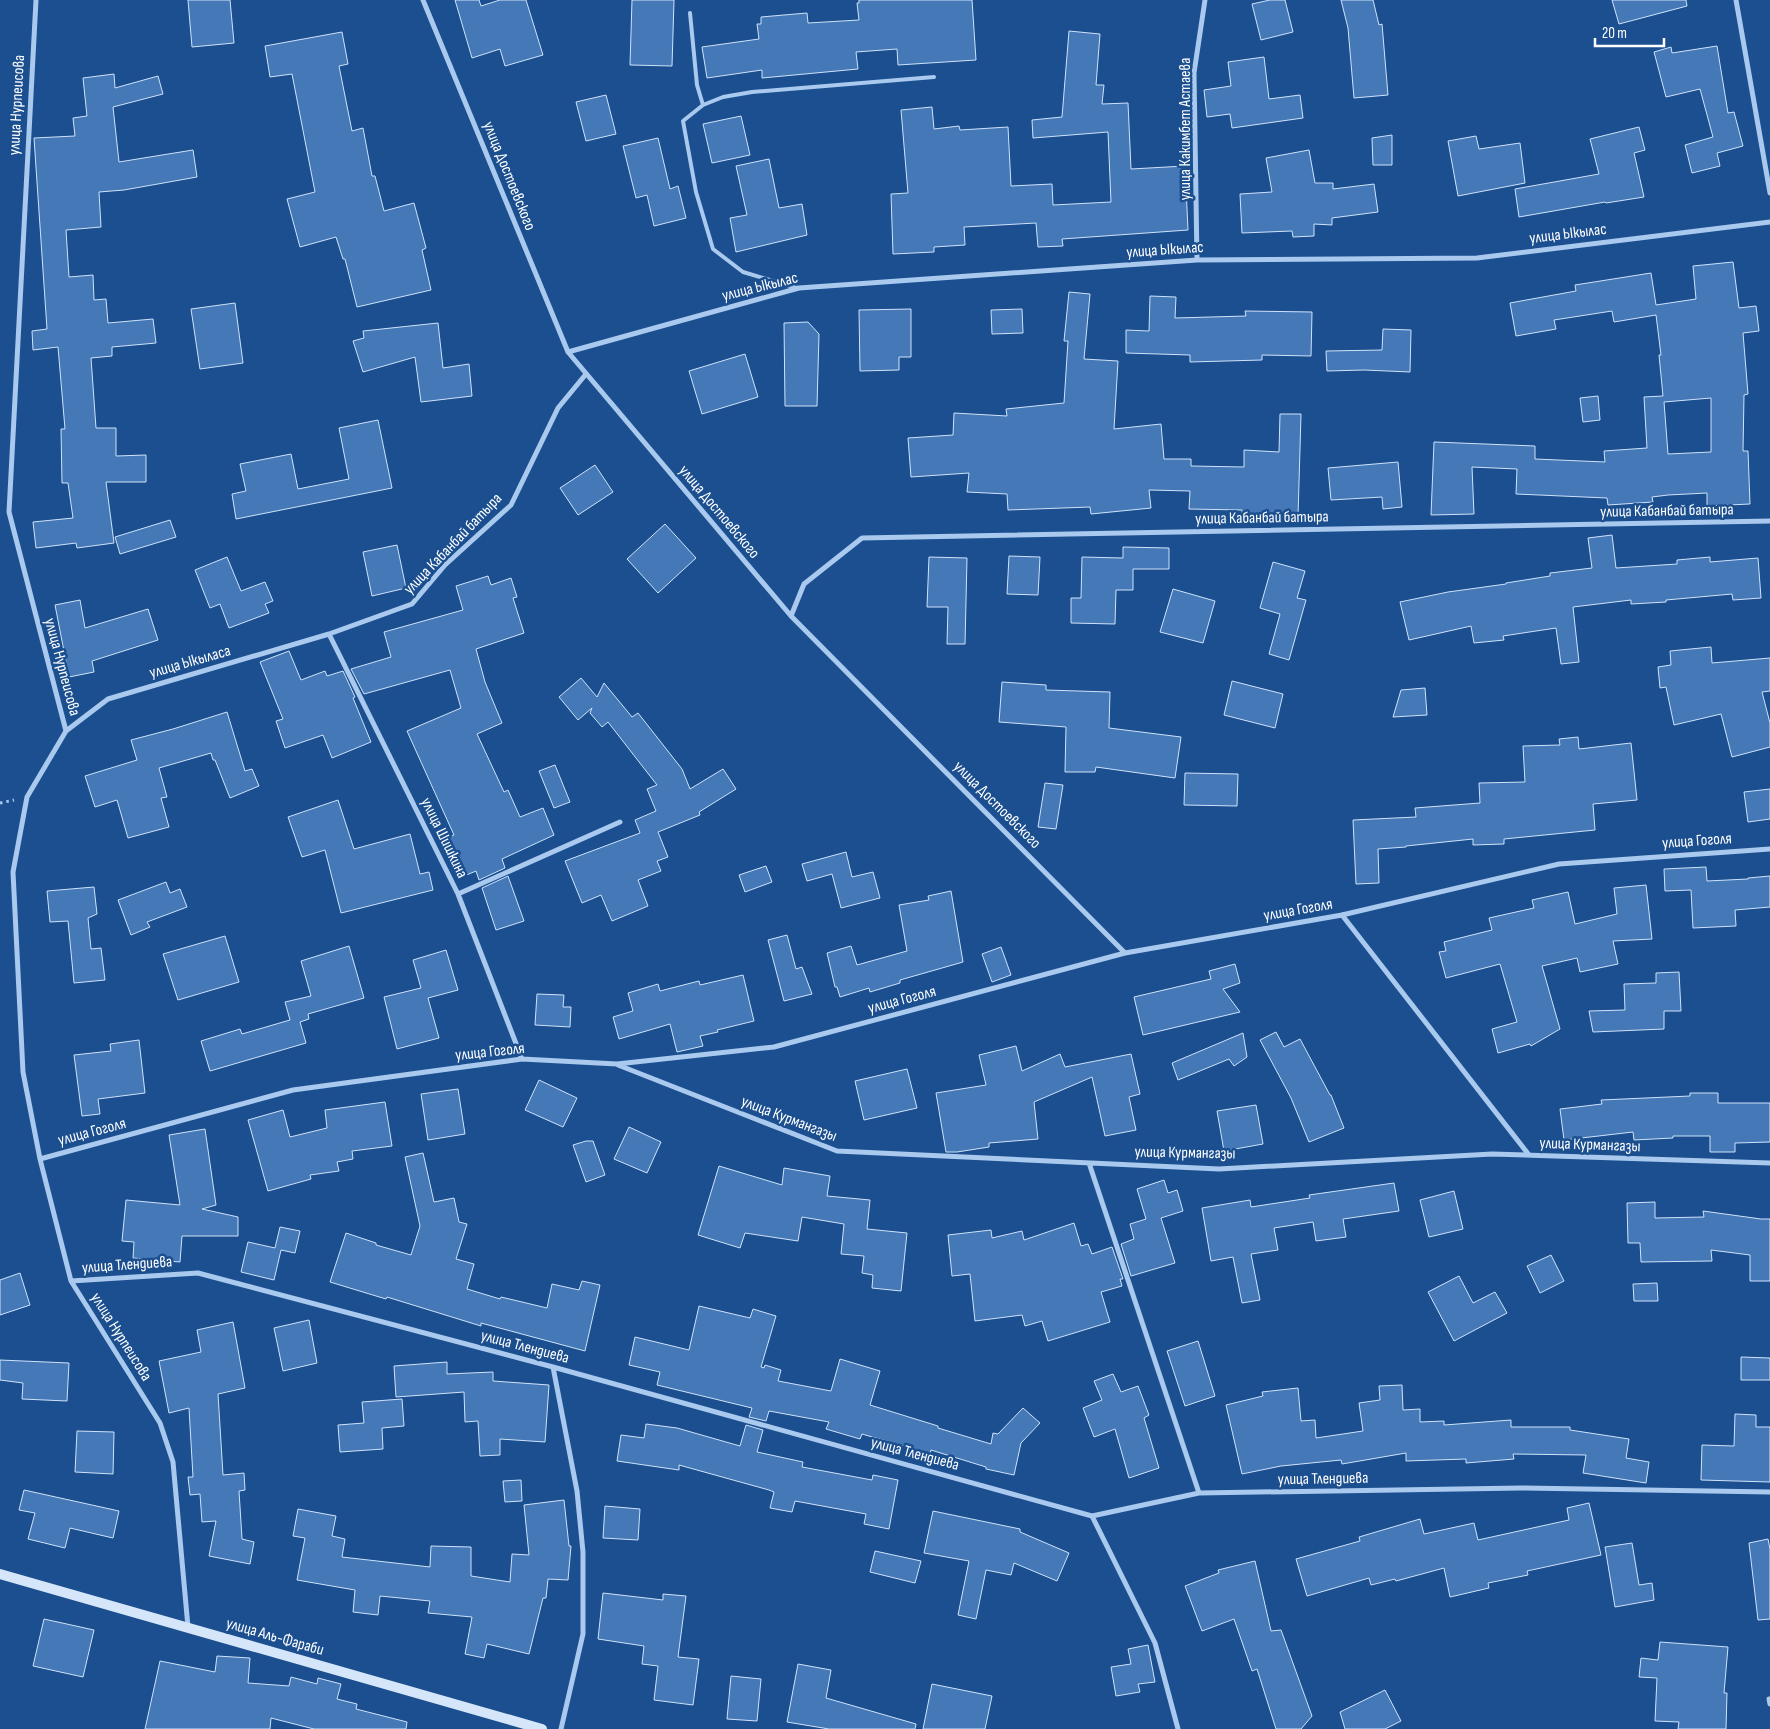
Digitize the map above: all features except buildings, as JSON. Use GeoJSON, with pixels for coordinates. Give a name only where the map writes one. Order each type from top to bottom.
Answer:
{"type":"FeatureCollection","features":[{"type":"Feature","properties":{"kind":"main road","name":"улица Аль-Фараби"},"geometry":{"type":"LineString","coordinates":[[0,1574],[542,1729]]}},
{"type":"Feature","properties":{"kind":"street","name":"улица Нурпеисова"},"geometry":{"type":"LineString","coordinates":[[36,0],[9,512],[66,731],[27,797],[13,872],[23,1072],[40,1159],[70,1281],[160,1423],[173,1462],[188,1628]]}},
{"type":"Feature","properties":{"kind":"street","name":"улица Достоевского"},"geometry":{"type":"LineString","coordinates":[[423,0],[568,352],[791,616],[1126,953]]}},
{"type":"Feature","properties":{"kind":"street","name":"улица Какимбет Астаева"},"geometry":{"type":"LineString","coordinates":[[1197,260],[1194,73],[1205,0]]}},
{"type":"Feature","properties":{"kind":"street"},"geometry":{"type":"LineString","coordinates":[[1736,0],[1770,193]]}},
{"type":"Feature","properties":{"kind":"street","name":"улица Ыкылас"},"geometry":{"type":"LineString","coordinates":[[568,352],[799,288],[1197,260],[1477,258],[1770,222]]}},
{"type":"Feature","properties":{"kind":"street","name":"улица Кабанбай батыра"},"geometry":{"type":"LineString","coordinates":[[329,634],[412,604],[445,565],[511,505],[558,408],[586,374]]}},
{"type":"Feature","properties":{"kind":"street","name":"улица Кабанбай батыра"},"geometry":{"type":"LineString","coordinates":[[791,616],[804,584],[862,538],[1770,521]]}},
{"type":"Feature","properties":{"kind":"street","name":"улица Ыкыласа"},"geometry":{"type":"LineString","coordinates":[[66,731],[108,699],[329,634]]}},
{"type":"Feature","properties":{"kind":"street","name":"улица Шишкина"},"geometry":{"type":"LineString","coordinates":[[329,634],[458,894],[522,1059]]}},
{"type":"Feature","properties":{"kind":"street"},"geometry":{"type":"LineString","coordinates":[[458,894],[620,822]]}},
{"type":"Feature","properties":{"kind":"street","name":"улица Гоголя"},"geometry":{"type":"LineString","coordinates":[[40,1159],[293,1090],[522,1059],[616,1064],[774,1047],[1126,953],[1342,915],[1559,864],[1770,849]]}},
{"type":"Feature","properties":{"kind":"street"},"geometry":{"type":"LineString","coordinates":[[1342,915],[1529,1155]]}},
{"type":"Feature","properties":{"kind":"street","name":"улица Курмангазы"},"geometry":{"type":"LineString","coordinates":[[616,1064],[837,1151],[1219,1169],[1492,1154],[1770,1163]]}},
{"type":"Feature","properties":{"kind":"street"},"geometry":{"type":"LineString","coordinates":[[1088,1162],[1199,1493]]}},
{"type":"Feature","properties":{"kind":"street","name":"улица Тлендиева"},"geometry":{"type":"LineString","coordinates":[[70,1281],[198,1273],[553,1367],[1092,1516],[1199,1493],[1521,1488],[1770,1492]]}},
{"type":"Feature","properties":{"kind":"street"},"geometry":{"type":"LineString","coordinates":[[553,1367],[576,1491],[583,1552],[583,1634],[561,1729]]}},
{"type":"Feature","properties":{"kind":"street"},"geometry":{"type":"LineString","coordinates":[[1092,1516],[1154,1643],[1178,1729]]}},
{"type":"Feature","properties":{"kind":"lane"},"geometry":{"type":"LineString","coordinates":[[690,13],[697,85],[703,105]]}},
{"type":"Feature","properties":{"kind":"lane"},"geometry":{"type":"LineString","coordinates":[[799,288],[744,272],[713,250],[696,192],[683,121],[703,105],[723,97],[752,92],[934,77]]}}]}
